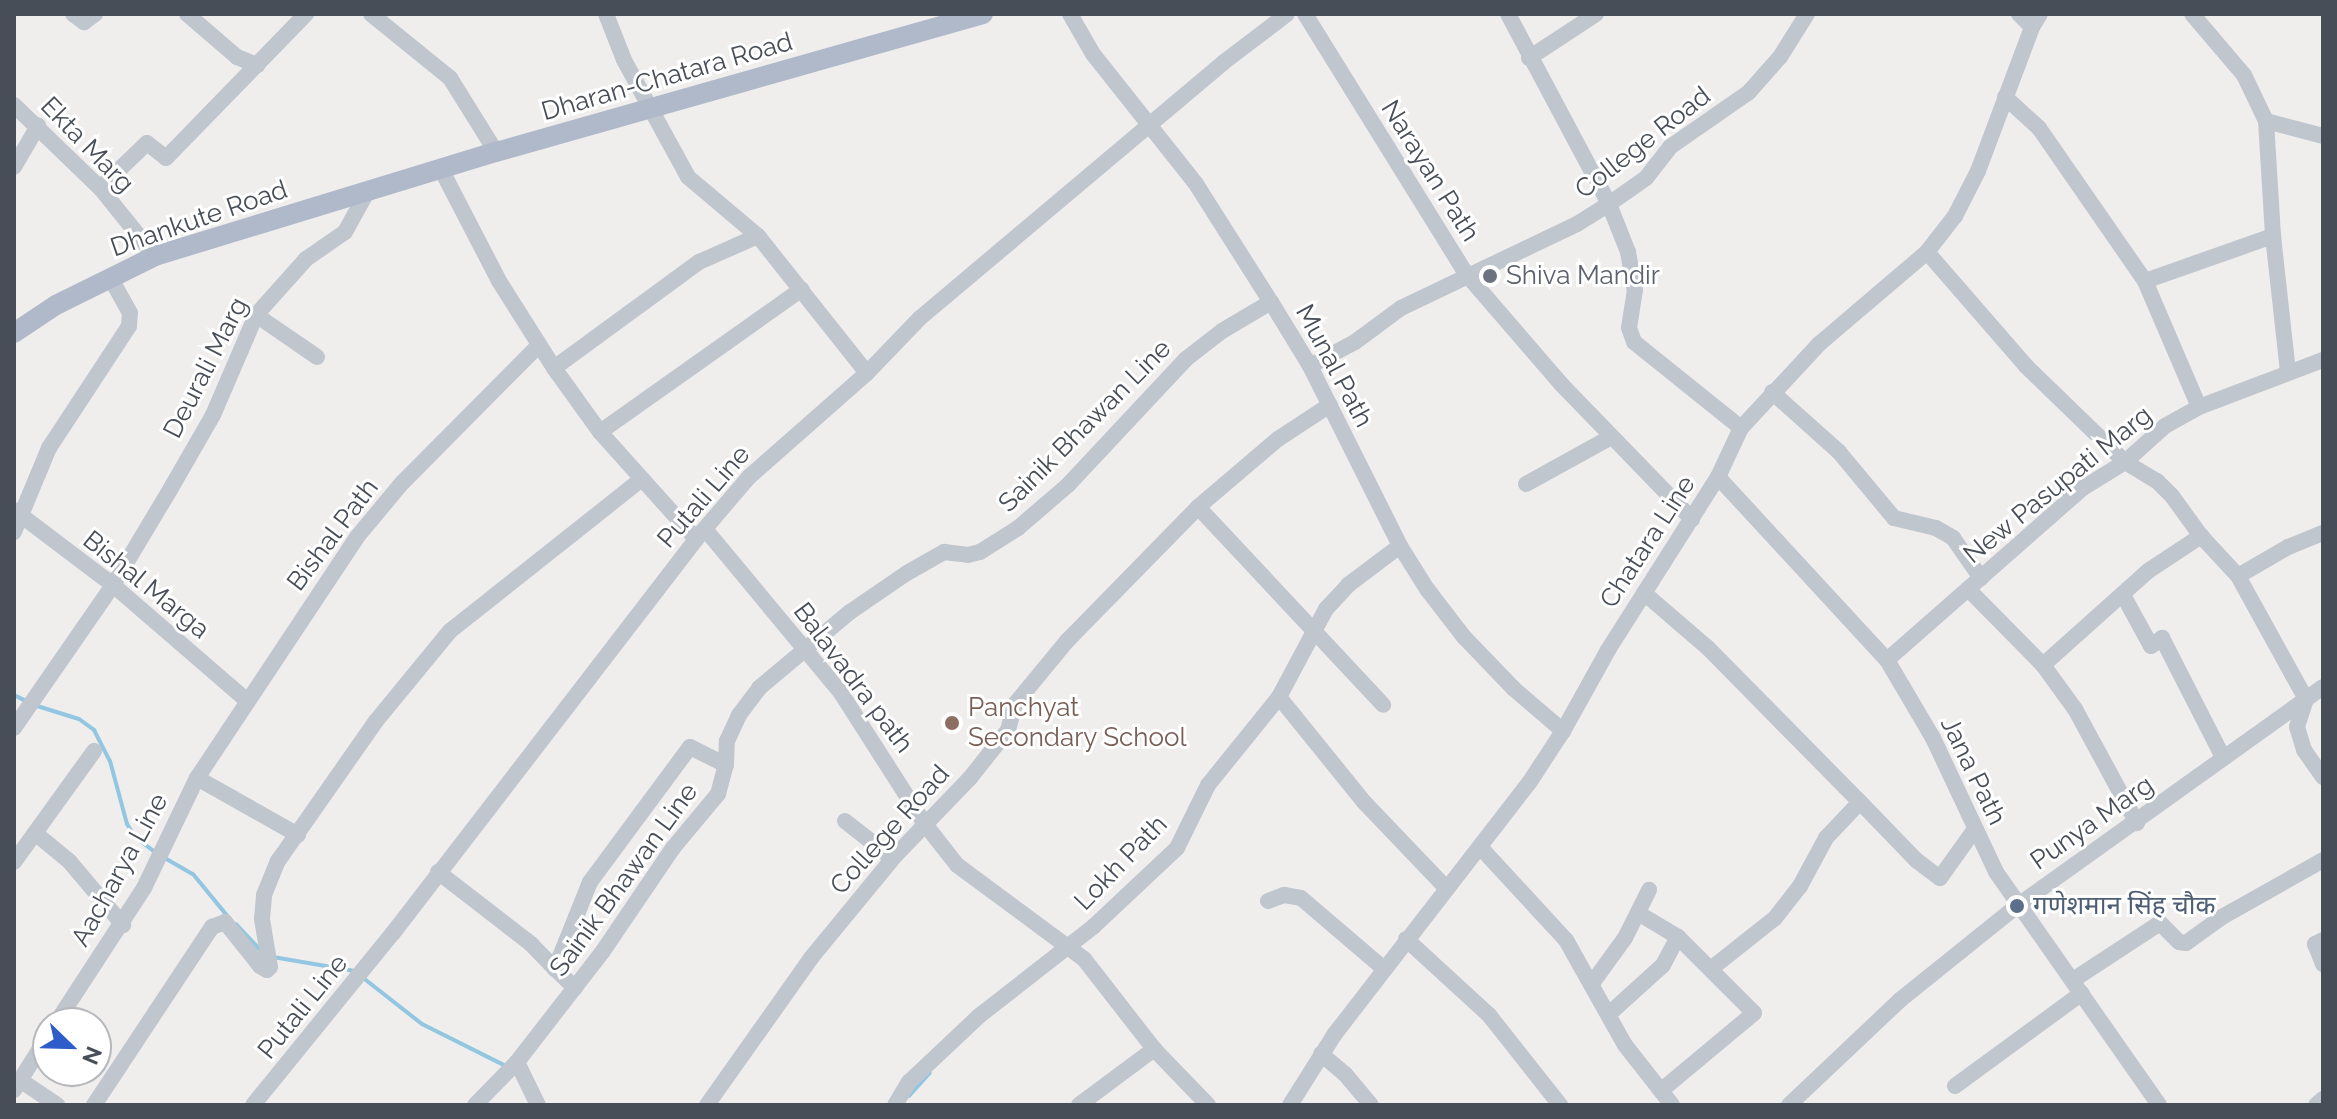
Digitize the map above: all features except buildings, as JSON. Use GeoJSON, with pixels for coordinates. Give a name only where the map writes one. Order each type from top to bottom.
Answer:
{"type":"FeatureCollection","features":[{"type":"Feature","properties":{"kind":"main road","name":"Dharan-Chatara Road"},"geometry":{"type":"LineString","coordinates":[[366,194],[496,152],[649,110],[947,19],[983,14]]}},
{"type":"Feature","properties":{"kind":"main road","name":"Dhankute Road"},"geometry":{"type":"LineString","coordinates":[[14,333],[56,305],[155,256],[280,215],[366,194]]}},
{"type":"Feature","properties":{"kind":"street"},"geometry":{"type":"LineString","coordinates":[[73,14],[84,22],[95,14]]}},
{"type":"Feature","properties":{"kind":"street"},"geometry":{"type":"LineString","coordinates":[[187,14],[237,57],[257,65]]}},
{"type":"Feature","properties":{"kind":"street"},"geometry":{"type":"LineString","coordinates":[[100,188],[147,143],[166,158],[306,14]]}},
{"type":"Feature","properties":{"kind":"street"},"geometry":{"type":"LineString","coordinates":[[371,14],[450,78],[496,152]]}},
{"type":"Feature","properties":{"kind":"street"},"geometry":{"type":"LineString","coordinates":[[606,14],[649,110],[688,177],[758,236],[867,373]]}},
{"type":"Feature","properties":{"kind":"street","name":"Munal Path"},"geometry":{"type":"LineString","coordinates":[[1070,14],[1093,54],[1196,184],[1271,302],[1310,366],[1400,546],[1427,589],[1464,637],[1514,689],[1563,731]]}},
{"type":"Feature","properties":{"kind":"street","name":"Putali Line"},"geometry":{"type":"LineString","coordinates":[[253,1105],[360,975],[701,534],[749,477],[867,373],[920,318],[1149,125],[1287,14]]}},
{"type":"Feature","properties":{"kind":"street","name":"Narayan Path"},"geometry":{"type":"LineString","coordinates":[[1305,14],[1467,275],[1611,437],[1692,519]]}},
{"type":"Feature","properties":{"kind":"street"},"geometry":{"type":"LineString","coordinates":[[1508,14],[1609,204],[1628,252],[1635,290],[1629,328],[1634,342],[1741,428]]}},
{"type":"Feature","properties":{"kind":"street"},"geometry":{"type":"LineString","coordinates":[[1529,58],[1596,14]]}},
{"type":"Feature","properties":{"kind":"street","name":"College Road"},"geometry":{"type":"LineString","coordinates":[[1310,366],[1355,342],[1401,308],[1577,224],[1646,178],[1670,147],[1749,92],[1780,57],[1807,14]]}},
{"type":"Feature","properties":{"kind":"street"},"geometry":{"type":"LineString","coordinates":[[2019,14],[2036,21]]}},
{"type":"Feature","properties":{"kind":"street"},"geometry":{"type":"LineString","coordinates":[[2192,14],[2244,75],[2266,121],[2273,236],[2288,371]]}},
{"type":"Feature","properties":{"kind":"street","name":"Chatara Line"},"geometry":{"type":"LineString","coordinates":[[1290,1105],[1321,1054],[1406,939],[1481,848],[1563,731],[1644,593],[1718,477],[1741,428],[1819,344],[1927,252],[1955,216],[1978,171],[2036,21]]}},
{"type":"Feature","properties":{"kind":"street"},"geometry":{"type":"LineString","coordinates":[[2005,97],[2039,128],[2145,281],[2199,407]]}},
{"type":"Feature","properties":{"kind":"street","name":"Ekta Marg"},"geometry":{"type":"LineString","coordinates":[[14,105],[100,188],[155,256]]}},
{"type":"Feature","properties":{"kind":"street"},"geometry":{"type":"LineString","coordinates":[[2266,121],[2323,136]]}},
{"type":"Feature","properties":{"kind":"street"},"geometry":{"type":"LineString","coordinates":[[14,167],[38,126]]}},
{"type":"Feature","properties":{"kind":"street","name":"Balavadra path"},"geometry":{"type":"LineString","coordinates":[[441,169],[499,281],[554,368],[600,432],[642,479],[701,534],[805,649],[874,740],[924,823],[957,865],[1069,946],[1106,983],[1154,1049],[1208,1105]]}},
{"type":"Feature","properties":{"kind":"street","name":"Deurali Marg"},"geometry":{"type":"LineString","coordinates":[[14,728],[113,585],[213,415],[256,315],[306,259],[345,232],[366,194]]}},
{"type":"Feature","properties":{"kind":"street"},"geometry":{"type":"LineString","coordinates":[[554,368],[699,262],[758,236]]}},
{"type":"Feature","properties":{"kind":"street"},"geometry":{"type":"LineString","coordinates":[[2145,281],[2273,236]]}},
{"type":"Feature","properties":{"kind":"street"},"geometry":{"type":"LineString","coordinates":[[1927,252],[2026,366],[2125,462],[2157,481],[2238,576],[2306,699],[2297,727],[2304,750],[2323,777]]}},
{"type":"Feature","properties":{"kind":"street"},"geometry":{"type":"LineString","coordinates":[[17,520],[49,448],[129,326],[130,313],[110,277]]}},
{"type":"Feature","properties":{"kind":"street"},"geometry":{"type":"LineString","coordinates":[[600,432],[802,289]]}},
{"type":"Feature","properties":{"kind":"street","name":"Sainik Bhawan Line"},"geometry":{"type":"LineString","coordinates":[[475,1105],[512,1068],[575,988],[673,848],[718,794],[726,765],[727,741],[739,715],[759,688],[850,612],[919,566],[944,552],[968,555],[980,552],[1018,528],[1068,485],[1186,359],[1222,331],[1271,302]]}},
{"type":"Feature","properties":{"kind":"street"},"geometry":{"type":"LineString","coordinates":[[256,315],[317,357]]}},
{"type":"Feature","properties":{"kind":"street","name":"Bishal Path"},"geometry":{"type":"LineString","coordinates":[[197,778],[357,537],[402,483],[539,345]]}},
{"type":"Feature","properties":{"kind":"street","name":"New Pasupati Marg"},"geometry":{"type":"LineString","coordinates":[[1887,660],[2083,488],[2125,462],[2165,426],[2199,407],[2323,360]]}},
{"type":"Feature","properties":{"kind":"street"},"geometry":{"type":"LineString","coordinates":[[1772,392],[1839,452],[1894,518],[1936,528],[1953,538],[1975,584],[2043,665],[2075,709],[2137,823]]}},
{"type":"Feature","properties":{"kind":"street","name":"College Road"},"geometry":{"type":"LineString","coordinates":[[707,1105],[811,958],[892,858],[970,778],[1008,730],[1015,704],[1067,641],[1198,507],[1278,439],[1330,405]]}},
{"type":"Feature","properties":{"kind":"street"},"geometry":{"type":"LineString","coordinates":[[1526,484],[1611,437]]}},
{"type":"Feature","properties":{"kind":"street","name":"Jana Path"},"geometry":{"type":"LineString","coordinates":[[1718,477],[1887,660],[1933,738],[1975,829],[2017,906],[2078,986],[2159,1105]]}},
{"type":"Feature","properties":{"kind":"street"},"geometry":{"type":"LineString","coordinates":[[94,1105],[212,927],[225,922],[260,966],[267,970],[269,954],[262,919],[264,895],[278,861],[376,721],[450,631],[642,479]]}},
{"type":"Feature","properties":{"kind":"street"},"geometry":{"type":"LineString","coordinates":[[1198,507],[1383,705]]}},
{"type":"Feature","properties":{"kind":"street","name":"Bishal Marga"},"geometry":{"type":"LineString","coordinates":[[17,520],[113,585],[246,700]]}},
{"type":"Feature","properties":{"kind":"street"},"geometry":{"type":"LineString","coordinates":[[2238,576],[2288,547],[2323,533]]}},
{"type":"Feature","properties":{"kind":"street"},"geometry":{"type":"LineString","coordinates":[[2043,665],[2148,571],[2201,536]]}},
{"type":"Feature","properties":{"kind":"street","name":"Lokh Path"},"geometry":{"type":"LineString","coordinates":[[895,1105],[909,1082],[979,1016],[1069,946],[1177,848],[1208,785],[1279,697],[1326,609],[1348,585],[1400,546]]}},
{"type":"Feature","properties":{"kind":"street"},"geometry":{"type":"LineString","coordinates":[[1644,593],[1708,648],[1916,860],[1940,878],[1975,829]]}},
{"type":"Feature","properties":{"kind":"street"},"geometry":{"type":"LineString","coordinates":[[2123,595],[2151,646],[2162,638],[2223,757]]}},
{"type":"Feature","properties":{"kind":"street","name":"Punya Marg"},"geometry":{"type":"LineString","coordinates":[[1789,1105],[1900,1000],[2017,906],[2323,687]]}},
{"type":"Feature","properties":{"kind":"street"},"geometry":{"type":"LineString","coordinates":[[1279,697],[1364,802],[1447,889]]}},
{"type":"Feature","properties":{"kind":"street"},"geometry":{"type":"LineString","coordinates":[[555,969],[590,882],[690,747],[726,765]]}},
{"type":"Feature","properties":{"kind":"street"},"geometry":{"type":"LineString","coordinates":[[14,862],[94,751]]}},
{"type":"Feature","properties":{"kind":"street"},"geometry":{"type":"LineString","coordinates":[[197,778],[298,835]]}},
{"type":"Feature","properties":{"kind":"street","name":"Aacharya Line"},"geometry":{"type":"LineString","coordinates":[[67,1007],[123,925],[197,778]]}},
{"type":"Feature","properties":{"kind":"street"},"geometry":{"type":"LineString","coordinates":[[1712,968],[1775,918],[1800,886],[1826,838],[1860,802]]}},
{"type":"Feature","properties":{"kind":"street"},"geometry":{"type":"LineString","coordinates":[[845,821],[892,858]]}},
{"type":"Feature","properties":{"kind":"street"},"geometry":{"type":"LineString","coordinates":[[35,833],[69,861],[123,925]]}},
{"type":"Feature","properties":{"kind":"street"},"geometry":{"type":"LineString","coordinates":[[1481,848],[1566,940],[1593,982],[1625,1045],[1672,1105]]}},
{"type":"Feature","properties":{"kind":"street"},"geometry":{"type":"LineString","coordinates":[[1955,1086],[2160,923],[2179,942],[2186,943],[2222,917],[2323,860]]}},
{"type":"Feature","properties":{"kind":"street"},"geometry":{"type":"LineString","coordinates":[[438,872],[531,944],[575,988]]}},
{"type":"Feature","properties":{"kind":"street"},"geometry":{"type":"LineString","coordinates":[[1593,982],[1625,938],[1649,890]]}},
{"type":"Feature","properties":{"kind":"street"},"geometry":{"type":"LineString","coordinates":[[1268,901],[1284,895],[1312,905],[1384,969]]}},
{"type":"Feature","properties":{"kind":"street"},"geometry":{"type":"LineString","coordinates":[[1638,913],[1678,937],[1754,1013],[1712,1052],[1662,1090]]}},
{"type":"Feature","properties":{"kind":"street"},"geometry":{"type":"LineString","coordinates":[[1609,1014],[1663,965],[1678,937]]}},
{"type":"Feature","properties":{"kind":"street"},"geometry":{"type":"LineString","coordinates":[[1406,939],[1489,1015],[1560,1105]]}},
{"type":"Feature","properties":{"kind":"street"},"geometry":{"type":"LineString","coordinates":[[2323,940],[2315,944],[2323,964]]}},
{"type":"Feature","properties":{"kind":"street"},"geometry":{"type":"LineString","coordinates":[[1079,1105],[1154,1049]]}},
{"type":"Feature","properties":{"kind":"street"},"geometry":{"type":"LineString","coordinates":[[1321,1054],[1345,1074],[1371,1105]]}},
{"type":"Feature","properties":{"kind":"street"},"geometry":{"type":"LineString","coordinates":[[32,1061],[17,1085],[57,1105]]}},
{"type":"Feature","properties":{"kind":"street"},"geometry":{"type":"LineString","coordinates":[[512,1068],[538,1105]]}},
{"type":"Feature","properties":{"kind":"street"},"geometry":{"type":"LineString","coordinates":[[2316,1105],[2323,1099]]}},
{"type":"Feature","properties":{"kind":"waterway"},"geometry":{"type":"LineString","coordinates":[[14,695],[26,701]]}},
{"type":"Feature","properties":{"kind":"waterway"},"geometry":{"type":"LineString","coordinates":[[34,705],[79,719],[94,730],[110,761],[127,824],[135,837],[156,853]]}},
{"type":"Feature","properties":{"kind":"waterway"},"geometry":{"type":"LineString","coordinates":[[163,857],[193,874],[229,918]]}},
{"type":"Feature","properties":{"kind":"waterway"},"geometry":{"type":"LineString","coordinates":[[236,924],[262,952]]}},
{"type":"Feature","properties":{"kind":"waterway"},"geometry":{"type":"LineString","coordinates":[[273,957],[355,971]]}},
{"type":"Feature","properties":{"kind":"waterway"},"geometry":{"type":"LineString","coordinates":[[362,977],[422,1024],[506,1066]]}},
{"type":"Feature","properties":{"kind":"waterway"},"geometry":{"type":"LineString","coordinates":[[909,1096],[930,1073]]}},
{"type":"Feature","properties":{"kind":"place","name":"Shiva Mandir"},"geometry":{"type":"Point","coordinates":[1490,276]}},
{"type":"Feature","properties":{"kind":"place","name":"Panchyat Secondary School"},"geometry":{"type":"Point","coordinates":[952,723]}},
{"type":"Feature","properties":{"kind":"place","name":"गणेशमान सिंह चौक"},"geometry":{"type":"Point","coordinates":[2017,906]}}]}
